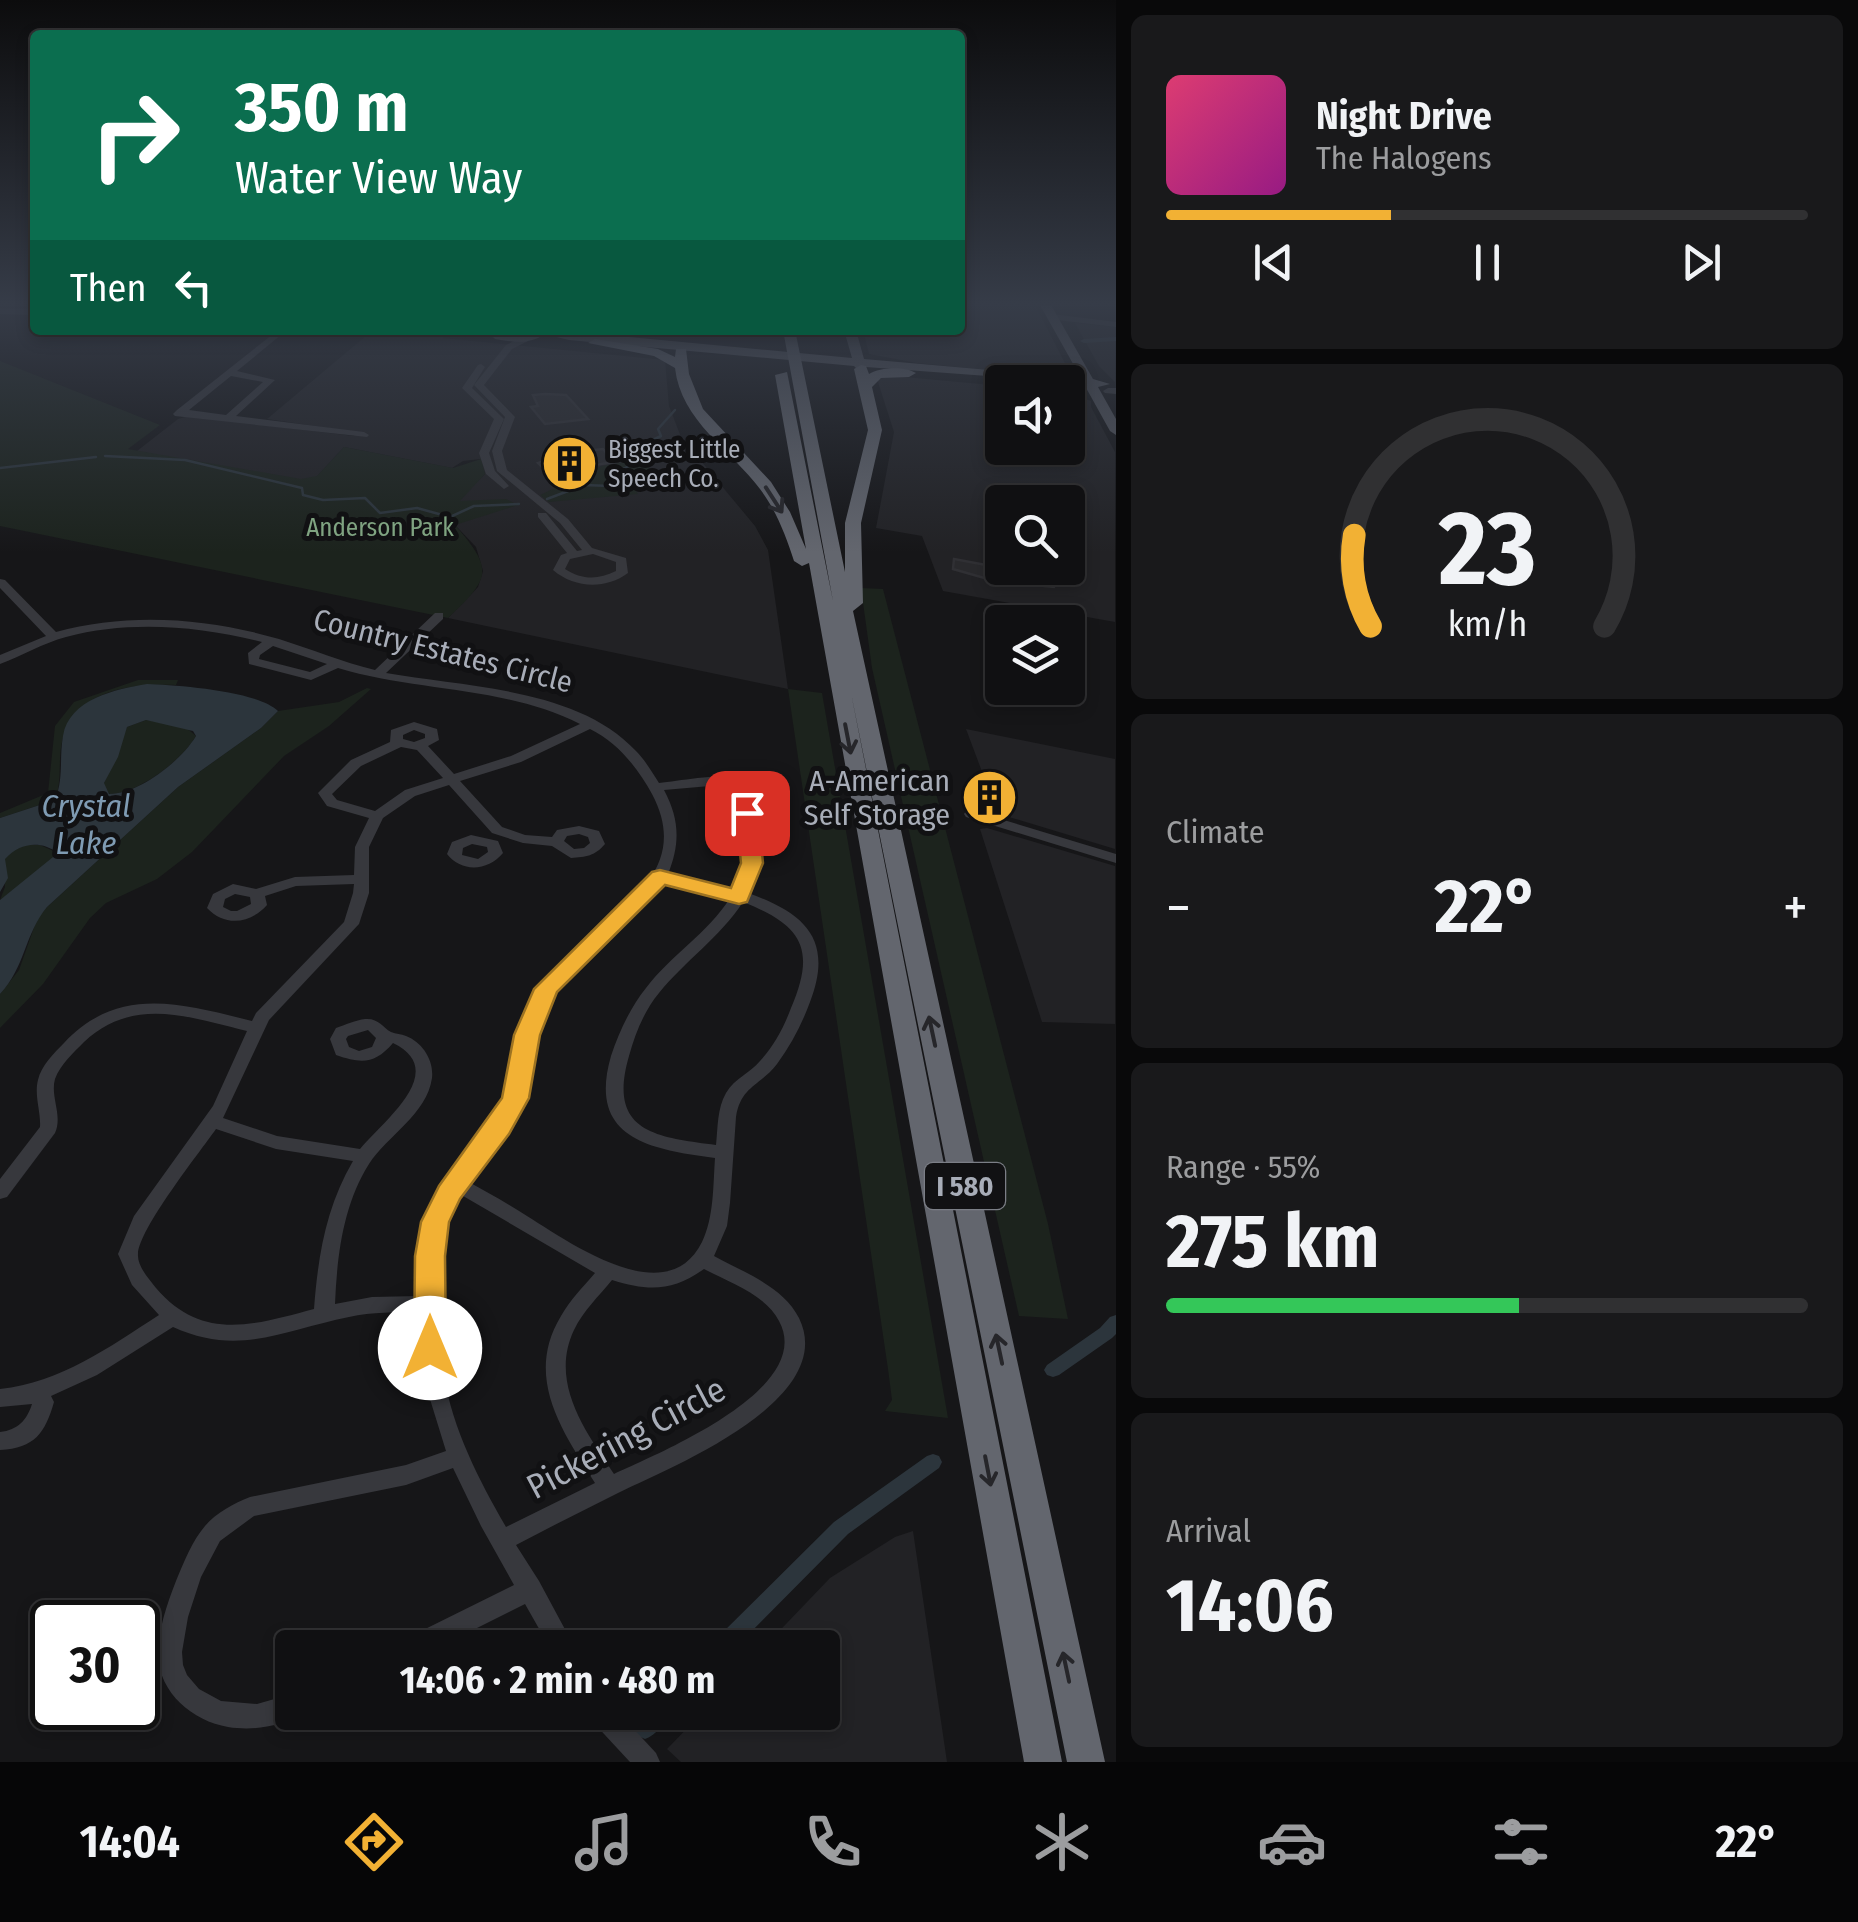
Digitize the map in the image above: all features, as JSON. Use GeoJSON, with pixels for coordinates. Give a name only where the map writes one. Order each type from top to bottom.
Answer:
{"type":"FeatureCollection","features":[{"type":"Feature","properties":{"kind":"highway"},"geometry":{"type":"LineString","coordinates":[[684,387],[695,410],[752,470],[782,512],[809,590],[834,610],[854,604],[853,523],[875,430],[865,387]]}},
{"type":"Feature","properties":{"kind":"highway","name":"I 580"},"geometry":{"type":"LineString","coordinates":[[792,387],[1044,1762]]}},
{"type":"Feature","properties":{"kind":"highway","name":"I 580"},"geometry":{"type":"LineString","coordinates":[[834,610],[1086,1762]]}},
{"type":"Feature","properties":{"kind":"main road"},"geometry":{"type":"LineString","coordinates":[[1104,387],[1116,431]]}},
{"type":"Feature","properties":{"kind":"street"},"geometry":{"type":"LineString","coordinates":[[212,387],[178,414],[364,435]]}},
{"type":"Feature","properties":{"kind":"street"},"geometry":{"type":"LineString","coordinates":[[228,418],[262,387]]}},
{"type":"Feature","properties":{"kind":"street"},"geometry":{"type":"LineString","coordinates":[[468,387],[499,419],[484,453],[488,467],[550,523],[574,554]]}},
{"type":"Feature","properties":{"kind":"street"},"geometry":{"type":"LineString","coordinates":[[481,387],[510,417],[497,451],[498,462],[513,481],[564,521],[589,551]]}},
{"type":"Feature","properties":{"kind":"street"},"geometry":{"type":"LineString","coordinates":[[589,551],[616,556],[624,563],[622,573],[602,581],[572,578],[563,574],[558,565],[574,554],[589,551]]}},
{"type":"Feature","properties":{"kind":"street"},"geometry":{"type":"LineString","coordinates":[[1,582],[53,636]]}},
{"type":"Feature","properties":{"kind":"street"},"geometry":{"type":"LineString","coordinates":[[378,675],[439,616]]}},
{"type":"Feature","properties":{"kind":"street","name":"Country Estates Circle"},"geometry":{"type":"LineString","coordinates":[[0,660],[53,636],[107,626],[144,625],[222,631],[378,675],[509,694],[590,724],[636,758],[656,787],[671,825],[670,852],[660,877]]}},
{"type":"Feature","properties":{"kind":"street"},"geometry":{"type":"LineString","coordinates":[[272,642],[254,654],[253,661],[311,676],[338,663]]}},
{"type":"Feature","properties":{"kind":"street"},"geometry":{"type":"LineString","coordinates":[[430,1304],[376,1304],[236,1335],[201,1332],[171,1318],[131,1268],[132,1237],[213,1121],[269,1008],[350,924],[358,909],[365,835],[378,816],[410,793],[529,754],[590,724]]}},
{"type":"Feature","properties":{"kind":"street"},"geometry":{"type":"LineString","coordinates":[[378,816],[338,806],[328,801],[326,793],[356,763],[399,744],[394,737],[400,730],[421,727],[434,736],[422,746],[496,838],[556,842]]}},
{"type":"Feature","properties":{"kind":"street"},"geometry":{"type":"LineString","coordinates":[[724,1153],[671,1146],[641,1134],[614,1107],[610,1082],[644,1002],[728,915],[739,897],[752,863],[739,779]]}},
{"type":"Feature","properties":{"kind":"street"},"geometry":{"type":"LineString","coordinates":[[656,787],[739,779],[781,783]]}},
{"type":"Feature","properties":{"kind":"street"},"geometry":{"type":"LineString","coordinates":[[971,814],[1116,859]]}},
{"type":"Feature","properties":{"kind":"street"},"geometry":{"type":"LineString","coordinates":[[456,1184],[494,1201],[606,1272],[654,1281],[684,1274],[704,1260],[715,1236],[732,1098],[771,1060],[810,984],[814,962],[798,929],[768,907],[660,877],[546,989],[527,1035],[515,1098],[499,1128],[456,1184],[441,1206],[431,1240],[435,1384],[459,1456],[553,1630]]}},
{"type":"Feature","properties":{"kind":"street"},"geometry":{"type":"LineString","coordinates":[[257,894],[295,882],[361,878]]}},
{"type":"Feature","properties":{"kind":"street"},"geometry":{"type":"LineString","coordinates":[[0,1192],[49,1128],[46,1090],[50,1072],[83,1031],[100,1018],[128,1008],[158,1006],[256,1028]]}},
{"type":"Feature","properties":{"kind":"street"},"geometry":{"type":"LineString","coordinates":[[324,1314],[332,1229],[365,1156],[409,1105],[423,1082],[416,1052],[397,1037],[385,1036]]}},
{"type":"Feature","properties":{"kind":"street"},"geometry":{"type":"LineString","coordinates":[[213,1121],[276,1142],[365,1156]]}},
{"type":"Feature","properties":{"kind":"street","name":"Pickering Circle"},"geometry":{"type":"LineString","coordinates":[[504,1539],[733,1423],[774,1388],[792,1364],[795,1334],[782,1309],[758,1290],[704,1260]]}},
{"type":"Feature","properties":{"kind":"street"},"geometry":{"type":"LineString","coordinates":[[606,1272],[565,1326],[554,1359],[554,1378],[566,1415],[610,1487]]}},
{"type":"Feature","properties":{"kind":"street"},"geometry":{"type":"LineString","coordinates":[[0,1398],[36,1393],[68,1381],[171,1318]]}},
{"type":"Feature","properties":{"kind":"street"},"geometry":{"type":"LineString","coordinates":[[0,1441],[14,1440],[38,1424],[43,1402],[36,1393]]}},
{"type":"Feature","properties":{"kind":"street"},"geometry":{"type":"LineString","coordinates":[[275,1712],[240,1718],[218,1714],[198,1703],[182,1687],[171,1665],[170,1648],[196,1560],[206,1542],[231,1516],[250,1507],[406,1475],[459,1456]]}},
{"type":"Feature","properties":{"kind":"street"},"geometry":{"type":"LineString","coordinates":[[448,1630],[531,1589]]}},
{"type":"Feature","properties":{"kind":"street"},"geometry":{"type":"LineString","coordinates":[[618,1730],[647,1762]]}},
{"type":"Feature","properties":{"kind":"shaded area"},"geometry":{"type":"Polygon","coordinates":[[[305,387],[667,387],[669,406],[681,437],[755,526],[768,550],[788,689],[448,618],[478,587],[483,571],[476,547],[455,525],[460,497],[485,474],[480,459],[463,461],[452,468],[344,447],[310,484],[137,451],[178,419],[189,416],[354,436],[356,432],[267,419],[305,387]]]}},
{"type":"Feature","properties":{"kind":"shaded area"},"geometry":{"type":"Polygon","coordinates":[[[880,387],[985,387],[985,465],[1085,465],[1085,399],[1091,401],[1115,452],[1115,622],[1085,617],[1085,605],[1021,605],[943,591],[922,536],[876,528],[894,432],[880,387]]]}},
{"type":"Feature","properties":{"kind":"shaded area"},"geometry":{"type":"Polygon","coordinates":[[[966,729],[1115,759],[1115,849],[986,810],[978,793],[987,785],[966,729]]]}},
{"type":"Feature","properties":{"kind":"shaded area"},"geometry":{"type":"Polygon","coordinates":[[[980,829],[1115,866],[1115,1024],[1042,1022],[980,829]]]}},
{"type":"Feature","properties":{"kind":"shaded area"},"geometry":{"type":"Polygon","coordinates":[[[913,1531],[947,1762],[681,1762],[667,1749],[685,1730],[840,1730],[840,1630],[780,1630],[830,1578],[895,1537],[913,1531]]]}},
{"type":"Feature","properties":{"kind":"green space","name":"Anderson Park"},"geometry":{"type":"Polygon","coordinates":[[[0,387],[66,387],[160,425],[128,449],[301,479],[317,476],[344,447],[453,468],[481,459],[485,474],[460,501],[506,499],[518,505],[455,525],[476,552],[482,573],[473,592],[448,618],[0,526],[0,387]]]}},
{"type":"Feature","properties":{"kind":"green space"},"geometry":{"type":"Polygon","coordinates":[[[619,446],[637,448],[651,471],[627,474],[638,494],[549,502],[540,495],[602,466],[625,462],[628,457],[618,451],[619,446]]]}},
{"type":"Feature","properties":{"kind":"green space"},"geometry":{"type":"Polygon","coordinates":[[[861,588],[883,589],[1048,1224],[1068,1319],[1019,1316],[872,668],[861,588]]]}},
{"type":"Feature","properties":{"kind":"green space"},"geometry":{"type":"Polygon","coordinates":[[[138,680],[178,680],[176,685],[109,692],[81,709],[63,738],[55,800],[0,818],[0,813],[48,793],[55,726],[74,702],[138,680]]]}},
{"type":"Feature","properties":{"kind":"green space"},"geometry":{"type":"Polygon","coordinates":[[[371,689],[329,726],[284,756],[192,852],[157,879],[106,903],[90,918],[43,984],[0,1028],[0,994],[19,970],[37,919],[47,907],[178,787],[261,728],[278,711],[339,702],[371,689]]]}},
{"type":"Feature","properties":{"kind":"green space"},"geometry":{"type":"Polygon","coordinates":[[[788,689],[822,693],[948,1418],[885,1411],[892,1400],[888,1369],[788,689]]]}},
{"type":"Feature","properties":{"kind":"green space"},"geometry":{"type":"Polygon","coordinates":[[[146,720],[184,726],[196,736],[158,774],[134,788],[110,794],[104,790],[104,783],[127,727],[146,720]]]}},
{"type":"Feature","properties":{"kind":"green space"},"geometry":{"type":"Polygon","coordinates":[[[26,845],[40,845],[58,853],[57,858],[0,900],[5,887],[5,858],[26,845]]]}},
{"type":"Feature","properties":{"kind":"water","name":"Crystal Lake"},"geometry":{"type":"Polygon","coordinates":[[[147,684],[216,690],[253,698],[278,711],[261,728],[178,787],[47,907],[15,973],[0,994],[0,900],[58,853],[37,845],[11,854],[5,859],[8,878],[0,892],[0,818],[55,800],[63,736],[74,713],[108,693],[147,684]],[[146,720],[127,727],[118,757],[104,783],[109,794],[146,782],[170,765],[196,736],[193,731],[146,720]]]}},
{"type":"Feature","properties":{"kind":"building"},"geometry":{"type":"Polygon","coordinates":[[[533,395],[566,395],[588,419],[545,424],[531,407],[538,406],[533,395]]]}},
{"type":"Feature","properties":{"kind":"building","name":"Biggest Little Speech Co."},"geometry":{"type":"Polygon","coordinates":[[[603,449],[614,462],[568,469],[573,474],[553,477],[538,463],[553,458],[551,455],[603,449]]]}},
{"type":"Feature","properties":{"kind":"building"},"geometry":{"type":"Polygon","coordinates":[[[954,559],[985,565],[985,578],[953,569],[954,559]]]}},
{"type":"Feature","properties":{"kind":"waterway"},"geometry":{"type":"LineString","coordinates":[[547,499],[584,485],[611,486],[613,474],[639,461],[632,450],[661,436],[658,429],[675,410]]}},
{"type":"Feature","properties":{"kind":"waterway"},"geometry":{"type":"LineString","coordinates":[[105,456],[185,460],[302,488],[303,495],[323,500],[365,498],[380,513],[417,508],[450,517],[474,506],[519,504]]}},
{"type":"Feature","properties":{"kind":"waterway"},"geometry":{"type":"LineString","coordinates":[[0,468],[96,457]]}},
{"type":"Feature","properties":{"kind":"waterway"},"geometry":{"type":"LineString","coordinates":[[1053,1370],[1116,1322]]}},
{"type":"Feature","properties":{"kind":"waterway"},"geometry":{"type":"LineString","coordinates":[[739,1630],[841,1528],[933,1462]]}},
{"type":"Feature","properties":{"kind":"place","name":"Biggest Little Speech Co."},"geometry":{"type":"Point","coordinates":[569,464]}},
{"type":"Feature","properties":{"kind":"place","name":"A-American Self Storage"},"geometry":{"type":"Point","coordinates":[989,798]}},
{"type":"Feature","properties":{"kind":"route"},"geometry":{"type":"LineString","coordinates":[[430,1348],[430,1256],[435,1222],[441,1206],[499,1128],[515,1098],[537,1004],[557,975],[642,899],[660,877],[739,897],[752,863],[747,813]]}}]}
